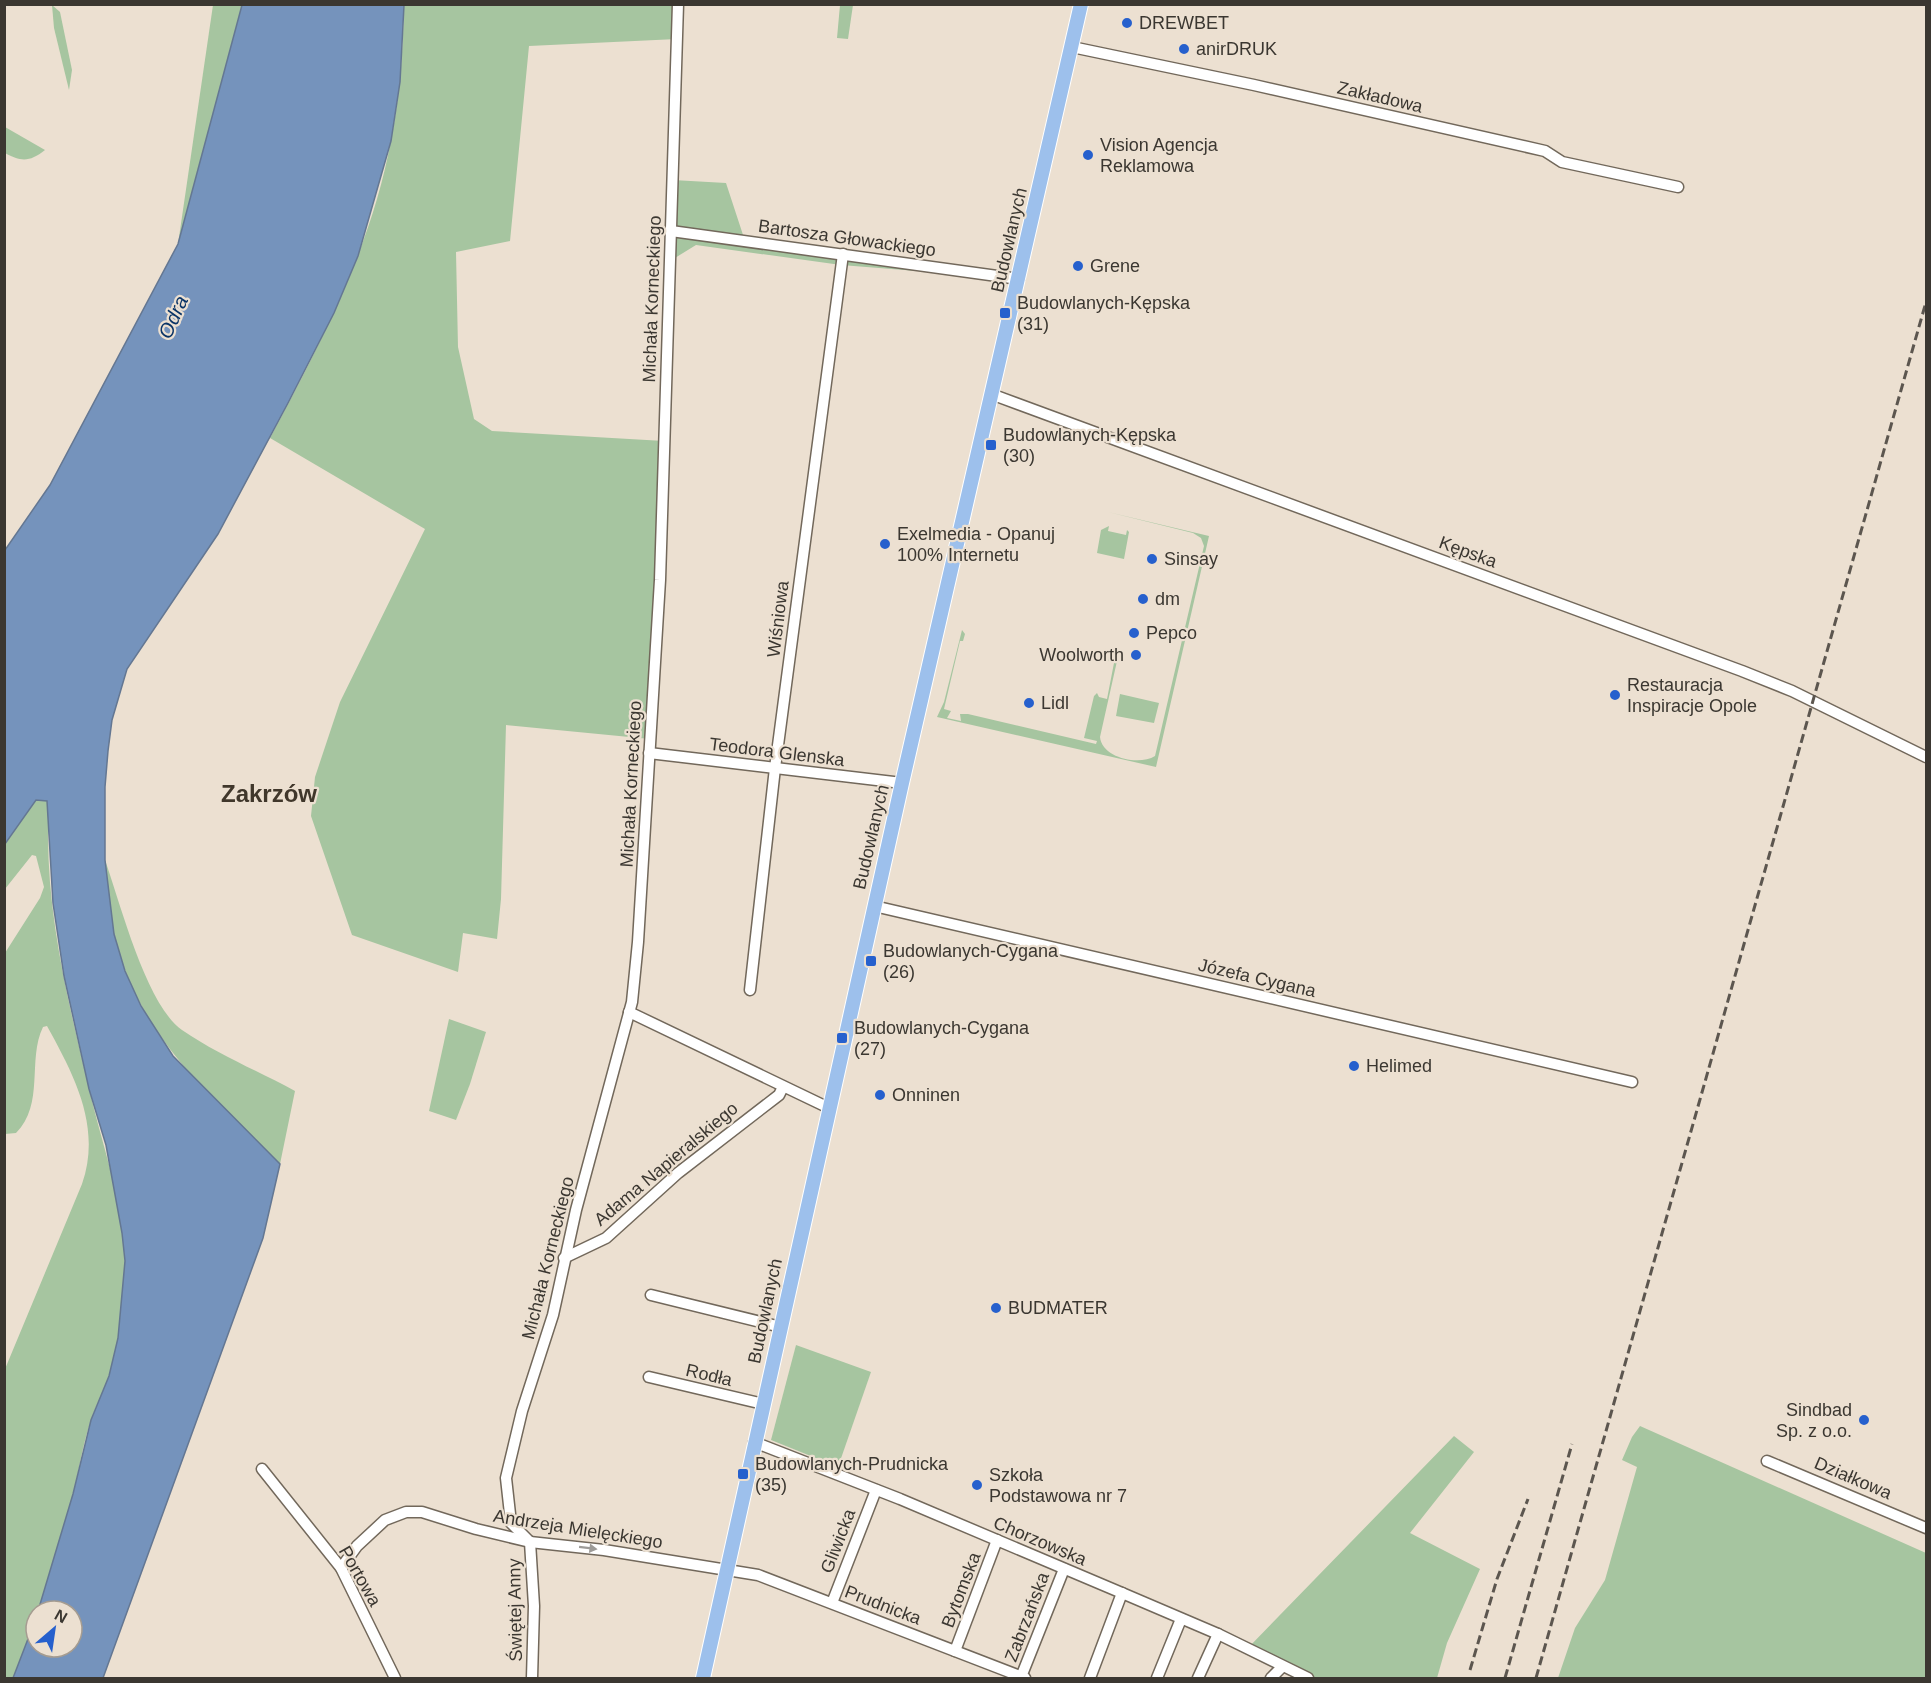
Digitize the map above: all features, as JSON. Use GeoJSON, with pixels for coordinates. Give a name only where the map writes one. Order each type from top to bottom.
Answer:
{"type":"FeatureCollection","features":[{"type":"Feature","properties":{"kind":"main road","name":"Budowlanych"},"geometry":{"type":"LineString","coordinates":[[703,1678],[874,906],[1081,4]]}},
{"type":"Feature","properties":{"kind":"street","name":"Michała Korneckiego"},"geometry":{"type":"LineString","coordinates":[[530,1542],[511,1523],[506,1478],[522,1411],[553,1315],[564,1258],[629,1012],[638,942],[660,580],[678,4]]}},
{"type":"Feature","properties":{"kind":"street","name":"Zakładowa"},"geometry":{"type":"LineString","coordinates":[[1072,47],[1254,85],[1545,151],[1562,162],[1678,187]]}},
{"type":"Feature","properties":{"kind":"street","name":"Bartosza Głowackiego"},"geometry":{"type":"LineString","coordinates":[[671,231],[1019,279]]}},
{"type":"Feature","properties":{"kind":"street","name":"Wiśniowa"},"geometry":{"type":"LineString","coordinates":[[750,990],[775,768],[843,254]]}},
{"type":"Feature","properties":{"kind":"street","name":"Kępska"},"geometry":{"type":"LineString","coordinates":[[991,394],[1742,671],[1792,691],[1926,757]]}},
{"type":"Feature","properties":{"kind":"street","name":"Teodora Glenska"},"geometry":{"type":"LineString","coordinates":[[649,753],[902,783]]}},
{"type":"Feature","properties":{"kind":"street","name":"Józefa Cygana"},"geometry":{"type":"LineString","coordinates":[[874,906],[1632,1082]]}},
{"type":"Feature","properties":{"kind":"street"},"geometry":{"type":"LineString","coordinates":[[629,1012],[829,1108]]}},
{"type":"Feature","properties":{"kind":"street","name":"Adama Napieralskiego"},"geometry":{"type":"LineString","coordinates":[[564,1258],[606,1238],[678,1173],[779,1095],[783,1087]]}},
{"type":"Feature","properties":{"kind":"street"},"geometry":{"type":"LineString","coordinates":[[651,1295],[781,1327]]}},
{"type":"Feature","properties":{"kind":"street","name":"Rodła"},"geometry":{"type":"LineString","coordinates":[[649,1377],[762,1404]]}},
{"type":"Feature","properties":{"kind":"street","name":"Chorzowska"},"geometry":{"type":"LineString","coordinates":[[754,1442],[876,1490],[1122,1593],[1218,1634],[1308,1678]]}},
{"type":"Feature","properties":{"kind":"street","name":"Działkowa"},"geometry":{"type":"LineString","coordinates":[[1767,1461],[1926,1528]]}},
{"type":"Feature","properties":{"kind":"street","name":"Portowa"},"geometry":{"type":"LineString","coordinates":[[262,1469],[341,1568],[395,1678]]}},
{"type":"Feature","properties":{"kind":"street","name":"Gliwicka"},"geometry":{"type":"LineString","coordinates":[[832,1603],[876,1490]]}},
{"type":"Feature","properties":{"kind":"street","name":"Andrzeja Mielęckiego"},"geometry":{"type":"LineString","coordinates":[[341,1568],[357,1546],[385,1520],[406,1512],[422,1512],[476,1530],[530,1542],[727,1568]]}},
{"type":"Feature","properties":{"kind":"street","name":"Bytomska"},"geometry":{"type":"LineString","coordinates":[[955,1651],[997,1540]]}},
{"type":"Feature","properties":{"kind":"street","name":"Świętej Anny"},"geometry":{"type":"LineString","coordinates":[[530,1542],[534,1606],[532,1678]]}},
{"type":"Feature","properties":{"kind":"street","name":"Prudnicka"},"geometry":{"type":"LineString","coordinates":[[727,1568],[758,1575],[1023,1678]]}},
{"type":"Feature","properties":{"kind":"street","name":"Zabrzańska"},"geometry":{"type":"LineString","coordinates":[[1023,1678],[1064,1569]]}},
{"type":"Feature","properties":{"kind":"street"},"geometry":{"type":"LineString","coordinates":[[1090,1678],[1122,1593]]}},
{"type":"Feature","properties":{"kind":"street"},"geometry":{"type":"LineString","coordinates":[[1157,1678],[1181,1619]]}},
{"type":"Feature","properties":{"kind":"street"},"geometry":{"type":"LineString","coordinates":[[1198,1678],[1218,1634]]}},
{"type":"Feature","properties":{"kind":"street"},"geometry":{"type":"LineString","coordinates":[[1271,1678],[1282,1667]]}},
{"type":"Feature","properties":{"kind":"green space"},"geometry":{"type":"Polygon","coordinates":[[[52,5],[60,12],[72,70],[69,90],[54,28],[52,5]]]}},
{"type":"Feature","properties":{"kind":"green space"},"geometry":{"type":"Polygon","coordinates":[[[213,5],[242,5],[178,244],[213,5]]]}},
{"type":"Feature","properties":{"kind":"green space"},"geometry":{"type":"Polygon","coordinates":[[[404,5],[678,5],[677,39],[529,46],[510,241],[456,252],[458,347],[474,419],[492,431],[664,441],[650,739],[506,725],[501,899],[497,939],[463,933],[458,972],[352,935],[311,816],[315,777],[340,702],[425,529],[270,438],[342,294],[371,218],[394,123],[403,39],[404,5]]]}},
{"type":"Feature","properties":{"kind":"green space"},"geometry":{"type":"Polygon","coordinates":[[[840,5],[853,5],[848,39],[837,38],[840,5]]]}},
{"type":"Feature","properties":{"kind":"green space"},"geometry":{"type":"Polygon","coordinates":[[[5,127],[45,150],[30,159],[16,158],[5,153],[5,127]]]}},
{"type":"Feature","properties":{"kind":"green space"},"geometry":{"type":"Polygon","coordinates":[[[673,180],[726,183],[745,241],[1019,279],[841,265],[696,245],[670,261],[673,180]]]}},
{"type":"Feature","properties":{"kind":"green space"},"geometry":{"type":"Polygon","coordinates":[[[1108,512],[1209,536],[1156,767],[937,717],[944,702],[962,630],[965,634],[963,641],[960,641],[944,709],[951,711],[947,718],[961,721],[960,714],[968,714],[1096,744],[1097,741],[1084,738],[1094,696],[1097,693],[1099,697],[1107,699],[1114,663],[1106,660],[1112,653],[1117,657],[1117,661],[1100,737],[1102,744],[1114,755],[1122,758],[1140,760],[1155,756],[1204,546],[1201,538],[1193,533],[1108,512]]]}},
{"type":"Feature","properties":{"kind":"green space"},"geometry":{"type":"Polygon","coordinates":[[[1109,526],[1108,531],[1126,535],[1127,530],[1129,532],[1124,559],[1097,553],[1101,530],[1109,526]]]}},
{"type":"Feature","properties":{"kind":"green space"},"geometry":{"type":"Polygon","coordinates":[[[1120,694],[1159,703],[1154,723],[1116,716],[1120,694]]]}},
{"type":"Feature","properties":{"kind":"green space"},"geometry":{"type":"Polygon","coordinates":[[[36,800],[47,801],[49,806],[50,877],[58,948],[94,1110],[117,1196],[124,1240],[124,1290],[117,1347],[106,1386],[88,1431],[49,1580],[42,1599],[24,1599],[24,1651],[13,1678],[4,1678],[5,1369],[82,1184],[89,1142],[87,1122],[75,1082],[47,1026],[43,1027],[38,1040],[30,1109],[16,1133],[5,1134],[5,953],[40,898],[44,887],[36,856],[32,855],[5,889],[4,844],[36,800]]]}},
{"type":"Feature","properties":{"kind":"green space"},"geometry":{"type":"Polygon","coordinates":[[[105,860],[126,926],[146,976],[169,1017],[182,1030],[209,1047],[295,1091],[280,1164],[203,1088],[158,1032],[139,1001],[124,968],[114,933],[105,860]]]}},
{"type":"Feature","properties":{"kind":"green space"},"geometry":{"type":"Polygon","coordinates":[[[449,1019],[486,1032],[456,1120],[429,1111],[449,1019]]]}},
{"type":"Feature","properties":{"kind":"green space"},"geometry":{"type":"Polygon","coordinates":[[[796,1345],[871,1372],[838,1467],[771,1440],[796,1345]]]}},
{"type":"Feature","properties":{"kind":"green space"},"geometry":{"type":"Polygon","coordinates":[[[1640,1426],[1926,1553],[1926,1678],[1558,1678],[1575,1628],[1605,1580],[1637,1467],[1622,1460],[1632,1437],[1640,1426]]]}},
{"type":"Feature","properties":{"kind":"green space"},"geometry":{"type":"Polygon","coordinates":[[[1454,1436],[1474,1452],[1410,1533],[1480,1569],[1447,1643],[1437,1678],[1308,1678],[1247,1649],[1454,1436]]]}},
{"type":"Feature","properties":{"kind":"water","name":"Odra"},"geometry":{"type":"Polygon","coordinates":[[[242,5],[404,5],[400,82],[391,141],[358,256],[334,313],[218,534],[127,669],[112,720],[108,751],[105,787],[105,860],[114,934],[125,971],[141,1006],[173,1056],[280,1164],[263,1238],[103,1678],[13,1678],[24,1649],[24,1659],[84,1659],[84,1599],[42,1599],[73,1494],[91,1420],[109,1376],[118,1338],[125,1261],[106,1145],[89,1089],[64,976],[53,903],[47,801],[36,800],[5,844],[5,550],[50,485],[178,244],[242,5]]]}},
{"type":"Feature","properties":{"kind":"railway"},"geometry":{"type":"LineString","coordinates":[[1536,1678],[1926,302]]}},
{"type":"Feature","properties":{"kind":"railway"},"geometry":{"type":"LineString","coordinates":[[1505,1678],[1572,1444]]}},
{"type":"Feature","properties":{"kind":"railway"},"geometry":{"type":"LineString","coordinates":[[1470,1670],[1497,1579],[1528,1499]]}},
{"type":"Feature","properties":{"kind":"place","name":"DREWBET"},"geometry":{"type":"Point","coordinates":[1127,23]}},
{"type":"Feature","properties":{"kind":"place","name":"anirDRUK"},"geometry":{"type":"Point","coordinates":[1184,49]}},
{"type":"Feature","properties":{"kind":"place","name":"Vision Agencja Reklamowa"},"geometry":{"type":"Point","coordinates":[1088,155]}},
{"type":"Feature","properties":{"kind":"place","name":"Grene"},"geometry":{"type":"Point","coordinates":[1078,266]}},
{"type":"Feature","properties":{"kind":"place","name":"Budowlanych-Kępska (31)"},"geometry":{"type":"Point","coordinates":[1005,313]}},
{"type":"Feature","properties":{"kind":"place","name":"Budowlanych-Kępska (30)"},"geometry":{"type":"Point","coordinates":[991,445]}},
{"type":"Feature","properties":{"kind":"place","name":"Exelmedia - Opanuj 100% Internetu"},"geometry":{"type":"Point","coordinates":[885,544]}},
{"type":"Feature","properties":{"kind":"place","name":"Sinsay"},"geometry":{"type":"Point","coordinates":[1152,559]}},
{"type":"Feature","properties":{"kind":"place","name":"dm"},"geometry":{"type":"Point","coordinates":[1143,599]}},
{"type":"Feature","properties":{"kind":"place","name":"Pepco"},"geometry":{"type":"Point","coordinates":[1134,633]}},
{"type":"Feature","properties":{"kind":"place","name":"Woolworth"},"geometry":{"type":"Point","coordinates":[1136,655]}},
{"type":"Feature","properties":{"kind":"place","name":"Restauracja Inspiracje Opole"},"geometry":{"type":"Point","coordinates":[1615,695]}},
{"type":"Feature","properties":{"kind":"place","name":"Lidl"},"geometry":{"type":"Point","coordinates":[1029,703]}},
{"type":"Feature","properties":{"kind":"place","name":"Budowlanych-Cygana (26)"},"geometry":{"type":"Point","coordinates":[871,961]}},
{"type":"Feature","properties":{"kind":"place","name":"Budowlanych-Cygana (27)"},"geometry":{"type":"Point","coordinates":[842,1038]}},
{"type":"Feature","properties":{"kind":"place","name":"Helimed"},"geometry":{"type":"Point","coordinates":[1354,1066]}},
{"type":"Feature","properties":{"kind":"place","name":"Onninen"},"geometry":{"type":"Point","coordinates":[880,1095]}},
{"type":"Feature","properties":{"kind":"place","name":"BUDMATER"},"geometry":{"type":"Point","coordinates":[996,1308]}},
{"type":"Feature","properties":{"kind":"place","name":"Sindbad Sp. z o.o."},"geometry":{"type":"Point","coordinates":[1864,1420]}},
{"type":"Feature","properties":{"kind":"place","name":"Budowlanych-Prudnicka (35)"},"geometry":{"type":"Point","coordinates":[743,1474]}},
{"type":"Feature","properties":{"kind":"place","name":"Szkoła Podstawowa nr 7"},"geometry":{"type":"Point","coordinates":[977,1485]}},
{"type":"Feature","properties":{"kind":"district","name":"Zakrzów"},"geometry":{"type":"Point","coordinates":[269,793]}}]}
